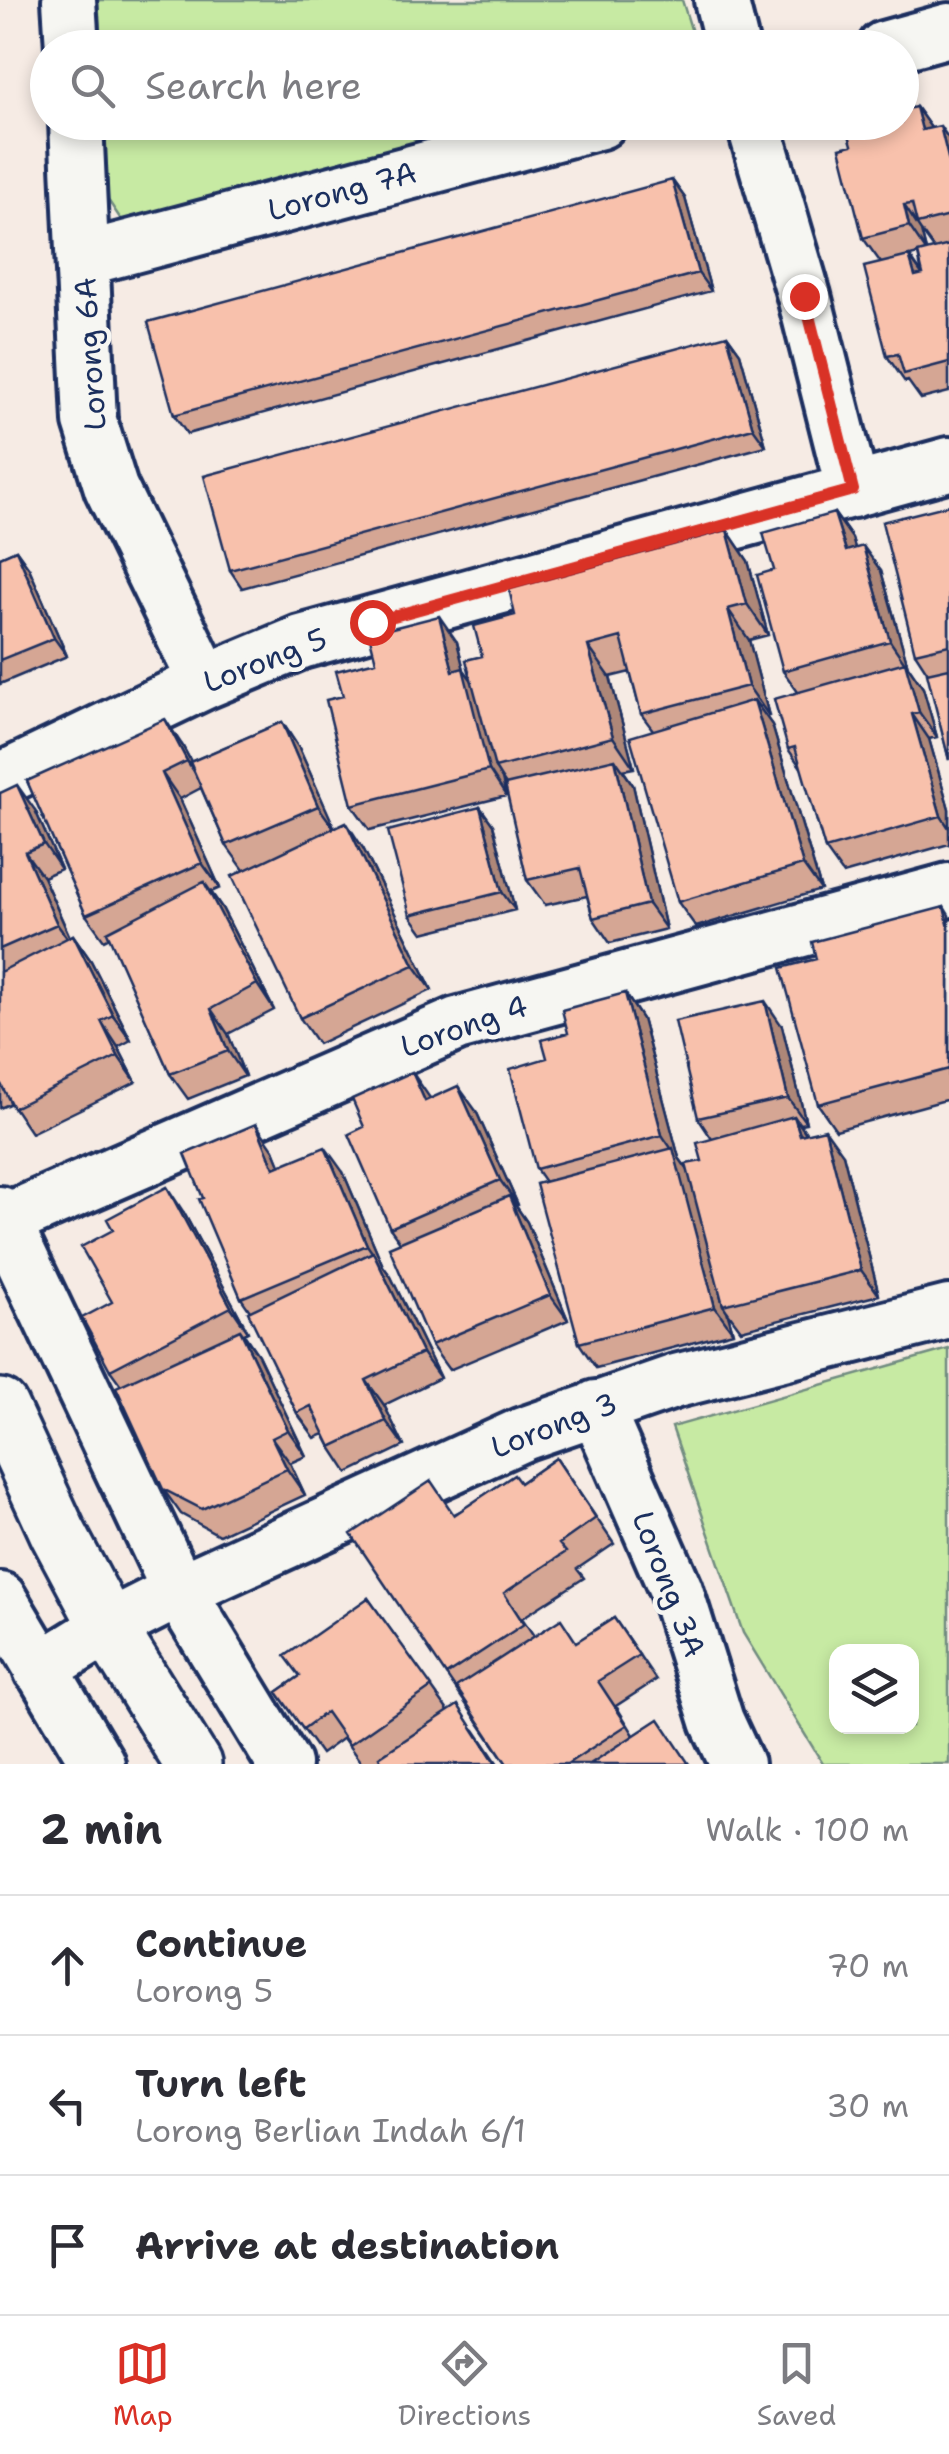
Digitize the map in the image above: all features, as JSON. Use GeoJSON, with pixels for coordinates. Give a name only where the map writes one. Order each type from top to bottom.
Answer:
{"type":"FeatureCollection","features":[{"type":"Feature","properties":{"kind":"street"},"geometry":{"type":"LineString","coordinates":[[69,0],[71,30]]}},
{"type":"Feature","properties":{"kind":"street"},"geometry":{"type":"LineString","coordinates":[[722,0],[729,30]]}},
{"type":"Feature","properties":{"kind":"street"},"geometry":{"type":"LineString","coordinates":[[919,38],[949,30]]}},
{"type":"Feature","properties":{"kind":"street","name":"Lorong 6A"},"geometry":{"type":"LineString","coordinates":[[77,140],[90,421],[111,488],[204,682]]}},
{"type":"Feature","properties":{"kind":"street","name":"Lorong 7A"},"geometry":{"type":"LineString","coordinates":[[84,260],[533,140]]}},
{"type":"Feature","properties":{"kind":"street"},"geometry":{"type":"LineString","coordinates":[[759,140],[853,490]]}},
{"type":"Feature","properties":{"kind":"street","name":"Lorong 5"},"geometry":{"type":"LineString","coordinates":[[0,780],[204,682],[301,642],[949,464]]}},
{"type":"Feature","properties":{"kind":"street","name":"Lorong 4"},"geometry":{"type":"LineString","coordinates":[[1,1219],[457,1024],[949,890]]}},
{"type":"Feature","properties":{"kind":"street"},"geometry":{"type":"LineString","coordinates":[[1,1219],[178,1591],[284,1764]]}},
{"type":"Feature","properties":{"kind":"street","name":"Lorong 3"},"geometry":{"type":"LineString","coordinates":[[40,1669],[108,1627],[178,1591],[523,1434],[676,1382],[949,1312]]}},
{"type":"Feature","properties":{"kind":"street"},"geometry":{"type":"LineString","coordinates":[[0,1407],[58,1533],[108,1627],[193,1764]]}},
{"type":"Feature","properties":{"kind":"street","name":"Lorong 3A"},"geometry":{"type":"LineString","coordinates":[[596,1407],[676,1590],[717,1722],[738,1764]]}},
{"type":"Feature","properties":{"kind":"street"},"geometry":{"type":"LineString","coordinates":[[0,1599],[98,1764]]}},
{"type":"Feature","properties":{"kind":"green space"},"geometry":{"type":"Polygon","coordinates":[[[98,0],[682,0],[691,30],[100,30],[98,0]]]}},
{"type":"Feature","properties":{"kind":"green space"},"geometry":{"type":"Polygon","coordinates":[[[105,140],[507,140],[147,232],[120,218],[108,200],[105,140]]]}},
{"type":"Feature","properties":{"kind":"green space"},"geometry":{"type":"Polygon","coordinates":[[[949,1349],[949,1764],[823,1764],[743,1633],[672,1427],[949,1349]]]}},
{"type":"Feature","properties":{"kind":"building"},"geometry":{"type":"Polygon","coordinates":[[[919,118],[922,130],[940,126],[949,162],[949,216],[917,224],[912,204],[904,205],[909,226],[863,238],[840,148],[852,145],[850,140],[919,140],[919,118]]]}},
{"type":"Feature","properties":{"kind":"building"},"geometry":{"type":"Polygon","coordinates":[[[672,180],[698,273],[174,415],[148,322],[672,180]]]}},
{"type":"Feature","properties":{"kind":"building"},"geometry":{"type":"Polygon","coordinates":[[[949,245],[949,362],[904,374],[898,354],[887,356],[864,267],[909,256],[915,276],[923,274],[918,253],[949,245]]]}},
{"type":"Feature","properties":{"kind":"building"},"geometry":{"type":"Polygon","coordinates":[[[727,335],[753,428],[230,570],[204,476],[727,335]]]}},
{"type":"Feature","properties":{"kind":"building"},"geometry":{"type":"Polygon","coordinates":[[[949,505],[949,645],[915,653],[882,522],[949,505]]]}},
{"type":"Feature","properties":{"kind":"building"},"geometry":{"type":"Polygon","coordinates":[[[834,513],[846,551],[863,546],[890,641],[783,671],[757,575],[774,570],[763,533],[834,513]]]}},
{"type":"Feature","properties":{"kind":"building"},"geometry":{"type":"Polygon","coordinates":[[[727,530],[747,604],[728,609],[748,686],[641,714],[621,637],[588,646],[613,737],[495,768],[466,660],[482,656],[474,626],[515,615],[509,589],[727,530]]]}},
{"type":"Feature","properties":{"kind":"building"},"geometry":{"type":"Polygon","coordinates":[[[16,550],[54,638],[0,660],[0,557],[16,550]]]}},
{"type":"Feature","properties":{"kind":"building"},"geometry":{"type":"Polygon","coordinates":[[[439,616],[453,671],[463,668],[489,770],[352,805],[326,700],[343,696],[336,671],[376,661],[369,634],[439,616]]]}},
{"type":"Feature","properties":{"kind":"building"},"geometry":{"type":"Polygon","coordinates":[[[905,662],[919,712],[912,714],[941,816],[825,849],[795,747],[788,749],[774,699],[905,662]]]}},
{"type":"Feature","properties":{"kind":"building"},"geometry":{"type":"Polygon","coordinates":[[[949,668],[949,760],[927,673],[949,668]]]}},
{"type":"Feature","properties":{"kind":"building"},"geometry":{"type":"Polygon","coordinates":[[[754,700],[803,865],[678,902],[630,737],[754,700]]]}},
{"type":"Feature","properties":{"kind":"building"},"geometry":{"type":"Polygon","coordinates":[[[165,719],[187,761],[162,773],[202,863],[86,915],[27,781],[165,719]]]}},
{"type":"Feature","properties":{"kind":"building"},"geometry":{"type":"Polygon","coordinates":[[[282,722],[318,806],[226,845],[190,762],[282,722]]]}},
{"type":"Feature","properties":{"kind":"building"},"geometry":{"type":"Polygon","coordinates":[[[615,759],[648,904],[593,918],[580,868],[527,880],[505,785],[615,759]]]}},
{"type":"Feature","properties":{"kind":"building"},"geometry":{"type":"Polygon","coordinates":[[[17,785],[44,844],[25,852],[57,924],[0,949],[0,793],[17,785]]]}},
{"type":"Feature","properties":{"kind":"building"},"geometry":{"type":"Polygon","coordinates":[[[480,807],[502,892],[410,915],[388,831],[480,807]]]}},
{"type":"Feature","properties":{"kind":"building"},"geometry":{"type":"Polygon","coordinates":[[[346,822],[414,965],[300,1018],[232,876],[346,822]]]}},
{"type":"Feature","properties":{"kind":"building"},"geometry":{"type":"Polygon","coordinates":[[[204,882],[257,984],[211,1009],[228,1051],[170,1074],[107,932],[204,882]]]}},
{"type":"Feature","properties":{"kind":"building"},"geometry":{"type":"Polygon","coordinates":[[[944,907],[949,928],[949,1069],[818,1104],[781,968],[816,959],[812,942],[944,907]]]}},
{"type":"Feature","properties":{"kind":"building"},"geometry":{"type":"Polygon","coordinates":[[[73,935],[113,1015],[101,1021],[118,1056],[13,1108],[0,1082],[0,972],[73,935]]]}},
{"type":"Feature","properties":{"kind":"building"},"geometry":{"type":"Polygon","coordinates":[[[625,993],[662,1135],[536,1169],[510,1069],[547,1058],[542,1040],[568,1033],[562,1010],[625,993]]]}},
{"type":"Feature","properties":{"kind":"building"},"geometry":{"type":"Polygon","coordinates":[[[765,1001],[788,1098],[698,1118],[675,1021],[765,1001]]]}},
{"type":"Feature","properties":{"kind":"building"},"geometry":{"type":"Polygon","coordinates":[[[412,1072],[425,1101],[458,1086],[500,1180],[390,1228],[349,1134],[364,1127],[352,1099],[412,1072]]]}},
{"type":"Feature","properties":{"kind":"building"},"geometry":{"type":"Polygon","coordinates":[[[794,1116],[800,1135],[825,1129],[861,1270],[723,1305],[686,1164],[702,1161],[697,1143],[794,1116]]]}},
{"type":"Feature","properties":{"kind":"building"},"geometry":{"type":"Polygon","coordinates":[[[256,1124],[274,1168],[325,1147],[367,1245],[241,1298],[199,1199],[203,1198],[185,1154],[256,1124]]]}},
{"type":"Feature","properties":{"kind":"building"},"geometry":{"type":"Polygon","coordinates":[[[673,1148],[715,1307],[579,1343],[536,1184],[673,1148]]]}},
{"type":"Feature","properties":{"kind":"building"},"geometry":{"type":"Polygon","coordinates":[[[167,1187],[231,1307],[110,1370],[82,1318],[112,1302],[81,1247],[113,1230],[107,1219],[167,1187]]]}},
{"type":"Feature","properties":{"kind":"building"},"geometry":{"type":"Polygon","coordinates":[[[509,1196],[550,1295],[431,1345],[389,1247],[509,1196]]]}},
{"type":"Feature","properties":{"kind":"building"},"geometry":{"type":"Polygon","coordinates":[[[373,1252],[422,1353],[366,1380],[386,1421],[331,1447],[311,1406],[297,1413],[248,1312],[373,1252]]]}},
{"type":"Feature","properties":{"kind":"building"},"geometry":{"type":"Polygon","coordinates":[[[240,1330],[288,1430],[272,1438],[287,1469],[202,1509],[163,1489],[116,1387],[240,1330]]]}},
{"type":"Feature","properties":{"kind":"building"},"geometry":{"type":"Polygon","coordinates":[[[556,1458],[596,1518],[559,1544],[566,1552],[504,1593],[524,1624],[446,1675],[351,1534],[431,1481],[454,1515],[514,1475],[520,1483],[556,1458]]]}},
{"type":"Feature","properties":{"kind":"building"},"geometry":{"type":"Polygon","coordinates":[[[368,1598],[432,1687],[349,1745],[326,1712],[303,1729],[277,1692],[300,1676],[285,1656],[368,1598]]]}},
{"type":"Feature","properties":{"kind":"building"},"geometry":{"type":"Polygon","coordinates":[[[614,1618],[639,1655],[598,1681],[627,1725],[567,1764],[507,1764],[456,1687],[561,1619],[576,1642],[614,1618]]]}},
{"type":"Feature","properties":{"kind":"building"},"geometry":{"type":"Polygon","coordinates":[[[458,1705],[496,1764],[383,1764],[379,1757],[458,1705]]]}},
{"type":"Feature","properties":{"kind":"building"},"geometry":{"type":"Polygon","coordinates":[[[659,1719],[689,1764],[590,1764],[659,1719]]]}},
{"type":"Feature","properties":{"kind":"route"},"geometry":{"type":"LineString","coordinates":[[372,622],[853,490],[804,296]]}}]}
